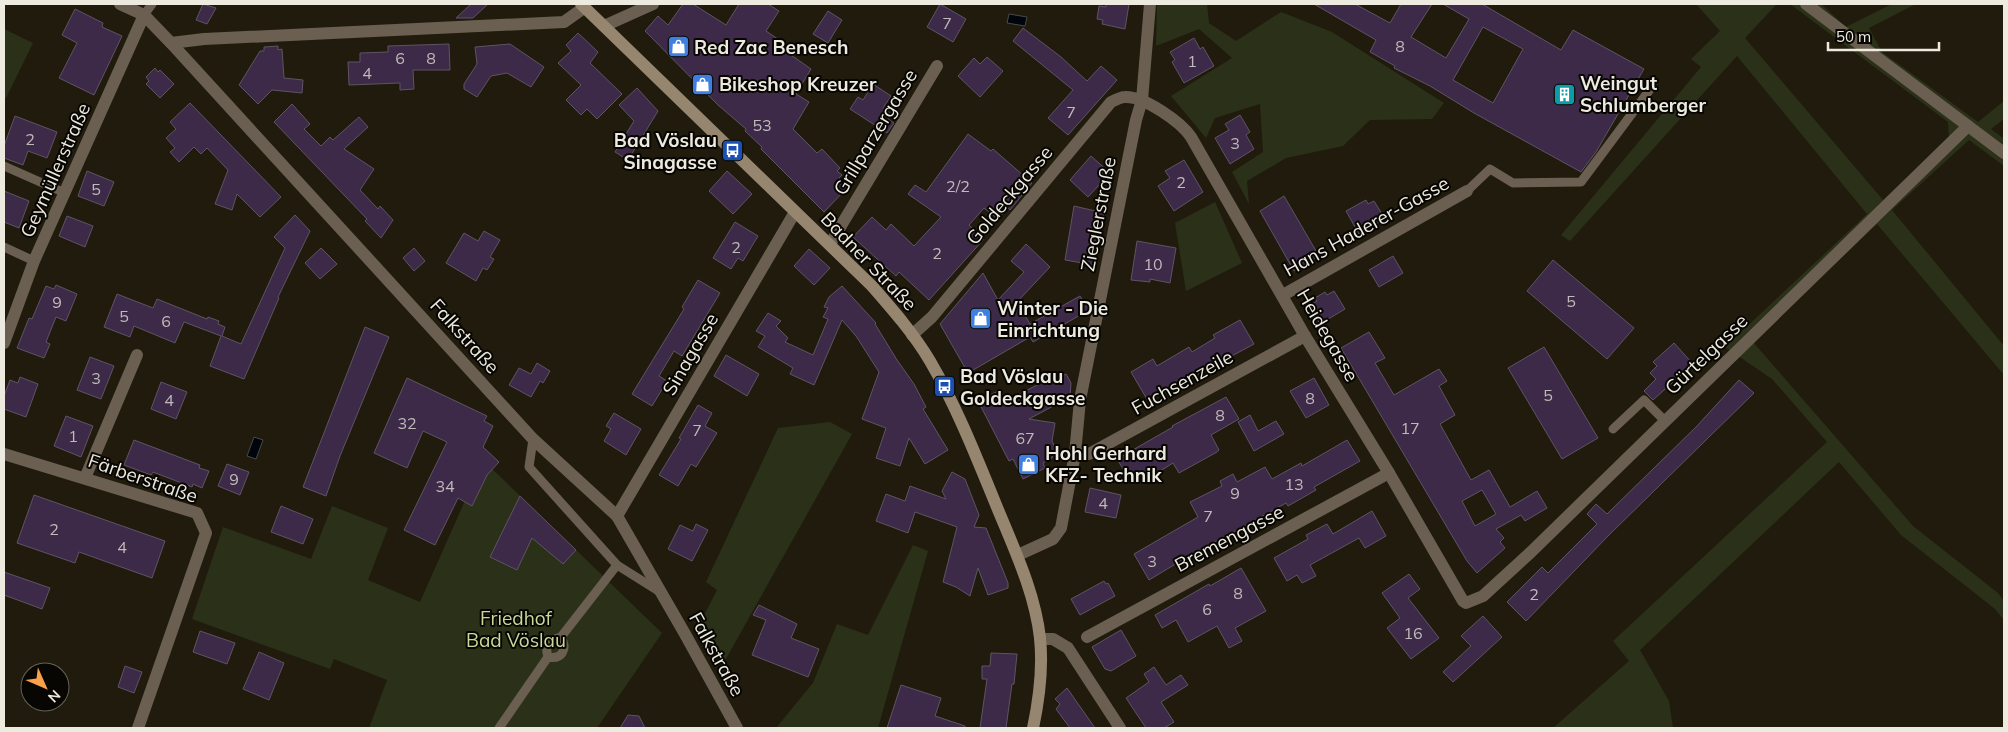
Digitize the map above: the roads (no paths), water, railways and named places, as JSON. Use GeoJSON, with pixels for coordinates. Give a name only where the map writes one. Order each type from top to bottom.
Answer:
{"type":"FeatureCollection","features":[{"type":"Feature","properties":{"kind":"street","name":"Falkstraße"},"geometry":{"type":"LineString","coordinates":[[120,4],[144,15],[171,42],[533,439],[617,516],[737,728]]}},
{"type":"Feature","properties":{"kind":"street"},"geometry":{"type":"LineString","coordinates":[[604,26],[653,4]]}},
{"type":"Feature","properties":{"kind":"street","name":"Zieglerstraße"},"geometry":{"type":"LineString","coordinates":[[1018,555],[1053,539],[1061,528],[1075,454],[1080,400],[1136,120],[1142,100],[1150,4]]}},
{"type":"Feature","properties":{"kind":"street"},"geometry":{"type":"LineString","coordinates":[[1806,4],[2004,153]]}},
{"type":"Feature","properties":{"kind":"street"},"geometry":{"type":"LineString","coordinates":[[171,42],[564,22],[583,5]]}},
{"type":"Feature","properties":{"kind":"street","name":"Badner Straße"},"geometry":{"type":"LineString","coordinates":[[583,5],[872,286],[912,335],[929,360],[944,387],[975,454],[1018,555],[1031,595],[1040,639],[1041,676],[1033,728]]}},
{"type":"Feature","properties":{"kind":"street","name":"Geymüllerstraße"},"geometry":{"type":"LineString","coordinates":[[4,343],[7,326],[34,261],[144,15]]}},
{"type":"Feature","properties":{"kind":"street","name":"Grillparzergasse"},"geometry":{"type":"LineString","coordinates":[[830,244],[937,66]]}},
{"type":"Feature","properties":{"kind":"street","name":"Goldeckgasse"},"geometry":{"type":"LineString","coordinates":[[912,335],[932,317],[1111,102],[1125,96],[1142,100]]}},
{"type":"Feature","properties":{"kind":"street","name":"Heidegasse"},"geometry":{"type":"LineString","coordinates":[[1142,100],[1186,130],[1305,336],[1389,473],[1463,601],[1466,603]]}},
{"type":"Feature","properties":{"kind":"street","name":"Gürtelgasse"},"geometry":{"type":"LineString","coordinates":[[1466,603],[1483,596],[1968,126]]}},
{"type":"Feature","properties":{"kind":"street","name":"Hans Haderer-Gasse"},"geometry":{"type":"LineString","coordinates":[[1283,295],[1467,191]]}},
{"type":"Feature","properties":{"kind":"street","name":"Sinagasse"},"geometry":{"type":"LineString","coordinates":[[617,516],[795,212]]}},
{"type":"Feature","properties":{"kind":"street","name":"Fuchsenzeile"},"geometry":{"type":"LineString","coordinates":[[1075,454],[1089,454],[1305,336]]}},
{"type":"Feature","properties":{"kind":"street"},"geometry":{"type":"LineString","coordinates":[[85,478],[137,356]]}},
{"type":"Feature","properties":{"kind":"street","name":"Färberstraße"},"geometry":{"type":"LineString","coordinates":[[4,454],[197,513],[206,533],[138,728]]}},
{"type":"Feature","properties":{"kind":"street","name":"Bremengasse"},"geometry":{"type":"LineString","coordinates":[[1087,637],[1389,473]]}},
{"type":"Feature","properties":{"kind":"street"},"geometry":{"type":"LineString","coordinates":[[1040,639],[1053,639],[1068,648],[1120,728]]}},
{"type":"Feature","properties":{"kind":"lane"},"geometry":{"type":"LineString","coordinates":[[144,15],[152,4]]}},
{"type":"Feature","properties":{"kind":"lane"},"geometry":{"type":"LineString","coordinates":[[1467,191],[1490,169],[1513,183],[1581,182],[1651,88]]}},
{"type":"Feature","properties":{"kind":"lane"},"geometry":{"type":"LineString","coordinates":[[4,166],[65,193]]}},
{"type":"Feature","properties":{"kind":"lane"},"geometry":{"type":"LineString","coordinates":[[4,247],[34,261]]}},
{"type":"Feature","properties":{"kind":"lane"},"geometry":{"type":"LineString","coordinates":[[1613,429],[1644,400],[1664,421]]}},
{"type":"Feature","properties":{"kind":"lane"},"geometry":{"type":"LineString","coordinates":[[533,439],[529,467],[617,565],[662,594]]}},
{"type":"Feature","properties":{"kind":"lane"},"geometry":{"type":"LineString","coordinates":[[548,657],[546,651],[548,644],[553,639],[561,638],[617,565]]}},
{"type":"Feature","properties":{"kind":"lane"},"geometry":{"type":"LineString","coordinates":[[548,657],[555,658],[560,656],[564,650],[565,643],[561,638]]}},
{"type":"Feature","properties":{"kind":"lane"},"geometry":{"type":"LineString","coordinates":[[499,728],[548,657]]}},
{"type":"Feature","properties":{"kind":"place","name":"Red Zac Benesch"},"geometry":{"type":"Point","coordinates":[678,47]}},
{"type":"Feature","properties":{"kind":"place","name":"Bikeshop Kreuzer"},"geometry":{"type":"Point","coordinates":[703,84]}},
{"type":"Feature","properties":{"kind":"place","name":"Weingut Schlumberger"},"geometry":{"type":"Point","coordinates":[1564,94]}},
{"type":"Feature","properties":{"kind":"place","name":"Bad Vöslau Sinagasse"},"geometry":{"type":"Point","coordinates":[733,151]}},
{"type":"Feature","properties":{"kind":"place","name":"Winter - Die Einrichtung"},"geometry":{"type":"Point","coordinates":[981,319]}},
{"type":"Feature","properties":{"kind":"place","name":"Bad Vöslau Goldeckgasse"},"geometry":{"type":"Point","coordinates":[944,387]}},
{"type":"Feature","properties":{"kind":"place","name":"Hohl Gerhard KFZ- Technik"},"geometry":{"type":"Point","coordinates":[1029,464]}},
{"type":"Feature","properties":{"kind":"park label","name":"Friedhof Bad Vöslau"},"geometry":{"type":"Point","coordinates":[516,629]}}]}
